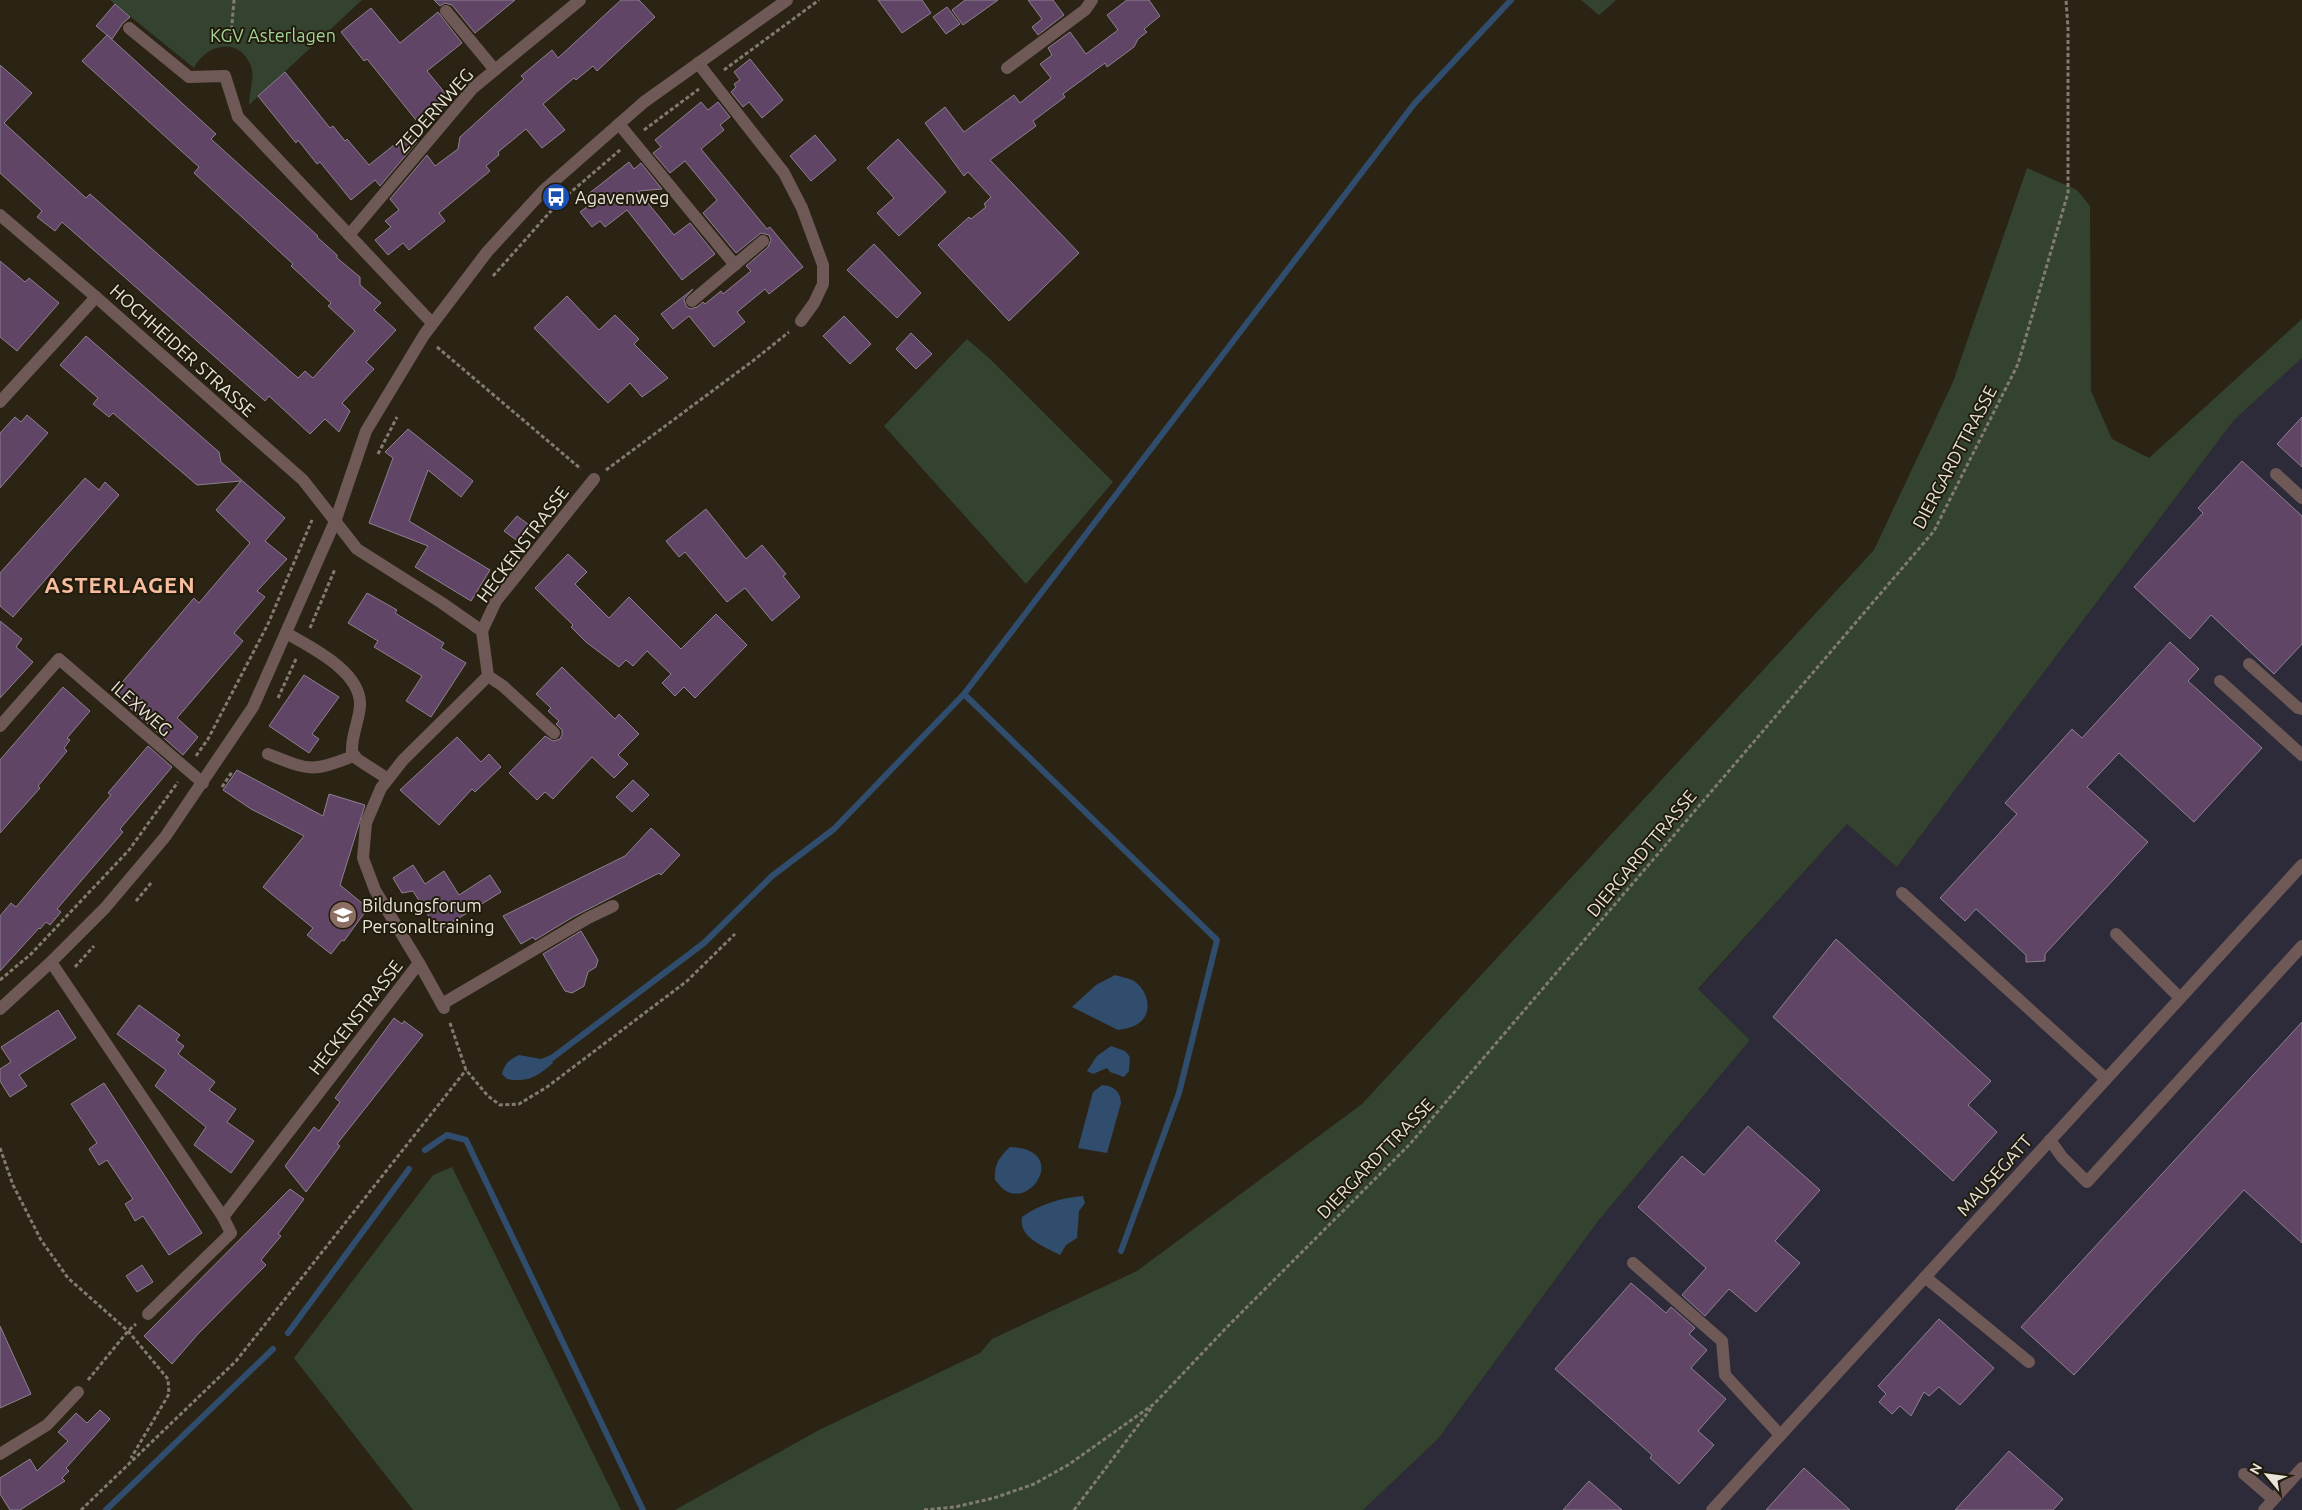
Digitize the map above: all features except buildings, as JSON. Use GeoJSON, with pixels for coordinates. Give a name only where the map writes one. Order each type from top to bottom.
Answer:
{"type":"FeatureCollection","features":[{"type":"Feature","properties":{"kind":"street","name":"ZEDERNWEG"},"geometry":{"type":"LineString","coordinates":[[349,235],[473,88],[580,0]]}},
{"type":"Feature","properties":{"kind":"street"},"geometry":{"type":"LineString","coordinates":[[0,1008],[51,962],[105,908],[165,836],[203,783],[253,706],[336,519],[366,431],[432,323],[502,234],[544,190],[644,102],[786,0]]}},
{"type":"Feature","properties":{"kind":"street"},"geometry":{"type":"LineString","coordinates":[[1007,68],[1085,10],[1092,0]]}},
{"type":"Feature","properties":{"kind":"street"},"geometry":{"type":"LineString","coordinates":[[446,11],[495,70]]}},
{"type":"Feature","properties":{"kind":"street"},"geometry":{"type":"LineString","coordinates":[[129,28],[189,77],[225,76],[238,117],[432,323]]}},
{"type":"Feature","properties":{"kind":"street"},"geometry":{"type":"LineString","coordinates":[[698,63],[784,173],[802,208],[823,265],[823,284],[814,303],[801,322]]}},
{"type":"Feature","properties":{"kind":"street"},"geometry":{"type":"LineString","coordinates":[[619,124],[734,265]]}},
{"type":"Feature","properties":{"kind":"street","name":"HOCHHEIDER STRASSE"},"geometry":{"type":"LineString","coordinates":[[0,216],[96,296],[304,480],[336,519],[357,549],[482,631]]}},
{"type":"Feature","properties":{"kind":"street"},"geometry":{"type":"LineString","coordinates":[[692,301],[763,241]]}},
{"type":"Feature","properties":{"kind":"street"},"geometry":{"type":"LineString","coordinates":[[0,402],[96,296]]}},
{"type":"Feature","properties":{"kind":"street"},"geometry":{"type":"LineString","coordinates":[[2276,474],[2302,498]]}},
{"type":"Feature","properties":{"kind":"street","name":"HECKENSTRASSE"},"geometry":{"type":"LineString","coordinates":[[223,1216],[419,963],[374,890],[363,858],[366,823],[381,788],[403,760],[488,676],[482,631],[496,601],[594,479]]}},
{"type":"Feature","properties":{"kind":"street"},"geometry":{"type":"LineString","coordinates":[[286,633],[343,671],[356,685],[360,705],[351,747],[353,756],[388,779]]}},
{"type":"Feature","properties":{"kind":"street","name":"ILEXWEG"},"geometry":{"type":"LineString","coordinates":[[0,726],[59,659],[203,783]]}},
{"type":"Feature","properties":{"kind":"street"},"geometry":{"type":"LineString","coordinates":[[2249,664],[2298,708],[2302,709]]}},
{"type":"Feature","properties":{"kind":"street"},"geometry":{"type":"LineString","coordinates":[[488,676],[503,686],[554,733]]}},
{"type":"Feature","properties":{"kind":"street"},"geometry":{"type":"LineString","coordinates":[[2220,681],[2302,755]]}},
{"type":"Feature","properties":{"kind":"street"},"geometry":{"type":"LineString","coordinates":[[268,754],[294,764],[314,768],[325,767],[353,756]]}},
{"type":"Feature","properties":{"kind":"street","name":"MAUSEGATT"},"geometry":{"type":"LineString","coordinates":[[1712,1510],[2302,864]]}},
{"type":"Feature","properties":{"kind":"street"},"geometry":{"type":"LineString","coordinates":[[1902,893],[2106,1079]]}},
{"type":"Feature","properties":{"kind":"street"},"geometry":{"type":"LineString","coordinates":[[419,963],[443,1006],[588,918],[613,906]]}},
{"type":"Feature","properties":{"kind":"street"},"geometry":{"type":"LineString","coordinates":[[2116,934],[2180,998]]}},
{"type":"Feature","properties":{"kind":"street"},"geometry":{"type":"LineString","coordinates":[[2050,1140],[2062,1157],[2087,1182],[2302,946]]}},
{"type":"Feature","properties":{"kind":"street"},"geometry":{"type":"LineString","coordinates":[[51,962],[223,1216],[231,1233],[148,1314]]}},
{"type":"Feature","properties":{"kind":"street"},"geometry":{"type":"LineString","coordinates":[[1633,1263],[1722,1341],[1725,1375],[1780,1435]]}},
{"type":"Feature","properties":{"kind":"street"},"geometry":{"type":"LineString","coordinates":[[1925,1277],[2029,1362]]}},
{"type":"Feature","properties":{"kind":"street"},"geometry":{"type":"LineString","coordinates":[[0,1454],[47,1425],[78,1392]]}},
{"type":"Feature","properties":{"kind":"street"},"geometry":{"type":"LineString","coordinates":[[2264,1510],[2302,1468]]}},
{"type":"Feature","properties":{"kind":"street"},"geometry":{"type":"LineString","coordinates":[[2244,1474],[2273,1499]]}},
{"type":"Feature","properties":{"kind":"path"},"geometry":{"type":"LineString","coordinates":[[231,36],[234,0]]}},
{"type":"Feature","properties":{"kind":"path"},"geometry":{"type":"LineString","coordinates":[[488,282],[558,204],[632,140],[820,0]]}},
{"type":"Feature","properties":{"kind":"path","name":"DIERGARDTTRASSE"},"geometry":{"type":"LineString","coordinates":[[924,1510],[955,1507],[994,1498],[1034,1484],[1068,1465],[1154,1404],[1227,1327],[1410,1144],[1934,531],[2018,364],[2068,193],[2068,28],[2066,0]]}},
{"type":"Feature","properties":{"kind":"path"},"geometry":{"type":"LineString","coordinates":[[424,335],[594,479],[747,366],[801,322]]}},
{"type":"Feature","properties":{"kind":"path"},"geometry":{"type":"LineString","coordinates":[[433,356],[444,340]]}},
{"type":"Feature","properties":{"kind":"path"},"geometry":{"type":"LineString","coordinates":[[376,458],[400,410]]}},
{"type":"Feature","properties":{"kind":"path"},"geometry":{"type":"LineString","coordinates":[[276,701],[336,566]]}},
{"type":"Feature","properties":{"kind":"path"},"geometry":{"type":"LineString","coordinates":[[217,794],[237,764]]}},
{"type":"Feature","properties":{"kind":"path"},"geometry":{"type":"LineString","coordinates":[[133,904],[156,876]]}},
{"type":"Feature","properties":{"kind":"path"},"geometry":{"type":"LineString","coordinates":[[443,1006],[466,1070],[488,1096],[500,1105],[519,1104],[547,1087],[687,981],[735,934]]}},
{"type":"Feature","properties":{"kind":"path"},"geometry":{"type":"LineString","coordinates":[[63,979],[95,945]]}},
{"type":"Feature","properties":{"kind":"path"},"geometry":{"type":"LineString","coordinates":[[81,1510],[236,1361],[466,1070]]}},
{"type":"Feature","properties":{"kind":"path"},"geometry":{"type":"LineString","coordinates":[[0,1148],[13,1185],[40,1240],[68,1278],[128,1331],[168,1378],[169,1394],[128,1463]]}},
{"type":"Feature","properties":{"kind":"path"},"geometry":{"type":"LineString","coordinates":[[78,1392],[128,1331],[148,1314]]}},
{"type":"Feature","properties":{"kind":"path"},"geometry":{"type":"LineString","coordinates":[[1074,1510],[1154,1404]]}},
{"type":"Feature","properties":{"kind":"shaded area"},"geometry":{"type":"Polygon","coordinates":[[[2302,358],[2302,1510],[1363,1510],[1438,1439],[1599,1220],[1750,1040],[1698,990],[1847,824],[1897,867],[2234,420],[2302,358]]]}},
{"type":"Feature","properties":{"kind":"green space","name":"KGV Asterlagen"},"geometry":{"type":"Polygon","coordinates":[[[110,0],[362,0],[249,105],[252,71],[246,56],[239,50],[231,47],[214,49],[206,53],[194,68],[110,0]]]}},
{"type":"Feature","properties":{"kind":"green space"},"geometry":{"type":"Polygon","coordinates":[[[1581,0],[1616,0],[1599,15],[1581,0]]]}},
{"type":"Feature","properties":{"kind":"green space"},"geometry":{"type":"Polygon","coordinates":[[[2027,168],[2077,190],[2090,206],[2091,391],[2112,439],[2149,458],[2302,319],[2302,358],[2234,420],[1897,867],[1847,824],[1698,989],[1750,1040],[1599,1220],[1438,1439],[1363,1510],[675,1510],[819,1430],[980,1353],[992,1339],[1137,1271],[1362,1104],[1874,550],[1953,382],[2027,168]]]}},
{"type":"Feature","properties":{"kind":"green space"},"geometry":{"type":"Polygon","coordinates":[[[967,339],[990,359],[1113,482],[1026,584],[884,426],[967,339]]]}},
{"type":"Feature","properties":{"kind":"green space"},"geometry":{"type":"Polygon","coordinates":[[[452,1167],[621,1510],[413,1510],[294,1358],[433,1175],[452,1167]]]}},
{"type":"Feature","properties":{"kind":"water"},"geometry":{"type":"Polygon","coordinates":[[[1115,975],[1134,981],[1144,991],[1148,1004],[1145,1017],[1140,1022],[1132,1027],[1118,1030],[1072,1007],[1096,985],[1115,975]]]}},
{"type":"Feature","properties":{"kind":"water"},"geometry":{"type":"Polygon","coordinates":[[[1111,1046],[1125,1051],[1130,1057],[1129,1071],[1124,1077],[1110,1072],[1107,1068],[1093,1074],[1087,1071],[1097,1056],[1111,1046]]]}},
{"type":"Feature","properties":{"kind":"water"},"geometry":{"type":"Polygon","coordinates":[[[519,1055],[541,1059],[551,1055],[553,1063],[542,1072],[527,1079],[507,1079],[502,1074],[506,1064],[519,1055]]]}},
{"type":"Feature","properties":{"kind":"water"},"geometry":{"type":"Polygon","coordinates":[[[1102,1085],[1116,1090],[1121,1103],[1107,1153],[1078,1148],[1093,1092],[1102,1085]]]}},
{"type":"Feature","properties":{"kind":"water"},"geometry":{"type":"Polygon","coordinates":[[[1010,1147],[1028,1150],[1038,1157],[1041,1166],[1040,1176],[1034,1185],[1026,1191],[1016,1194],[1006,1191],[995,1180],[995,1170],[998,1162],[1010,1147]]]}},
{"type":"Feature","properties":{"kind":"water"},"geometry":{"type":"Polygon","coordinates":[[[1083,1196],[1085,1203],[1079,1211],[1077,1238],[1066,1245],[1060,1255],[1040,1245],[1024,1231],[1022,1217],[1029,1212],[1051,1202],[1083,1196]]]}},
{"type":"Feature","properties":{"kind":"waterway"},"geometry":{"type":"LineString","coordinates":[[552,1058],[704,943],[772,876],[834,829],[964,694],[1414,104],[1511,0]]}},
{"type":"Feature","properties":{"kind":"waterway"},"geometry":{"type":"LineString","coordinates":[[964,694],[1217,940],[1179,1093],[1121,1251]]}},
{"type":"Feature","properties":{"kind":"waterway"},"geometry":{"type":"LineString","coordinates":[[425,1150],[447,1135],[466,1140],[643,1510]]}},
{"type":"Feature","properties":{"kind":"waterway"},"geometry":{"type":"LineString","coordinates":[[288,1333],[409,1169]]}},
{"type":"Feature","properties":{"kind":"waterway"},"geometry":{"type":"LineString","coordinates":[[106,1510],[273,1349]]}},
{"type":"Feature","properties":{"kind":"place","name":"Agavenweg"},"geometry":{"type":"Point","coordinates":[556,197]}},
{"type":"Feature","properties":{"kind":"place","name":"Bildungsforum Personaltraining"},"geometry":{"type":"Point","coordinates":[343,915]}},
{"type":"Feature","properties":{"kind":"district","name":"ASTERLAGEN"},"geometry":{"type":"Point","coordinates":[120,584]}}]}
